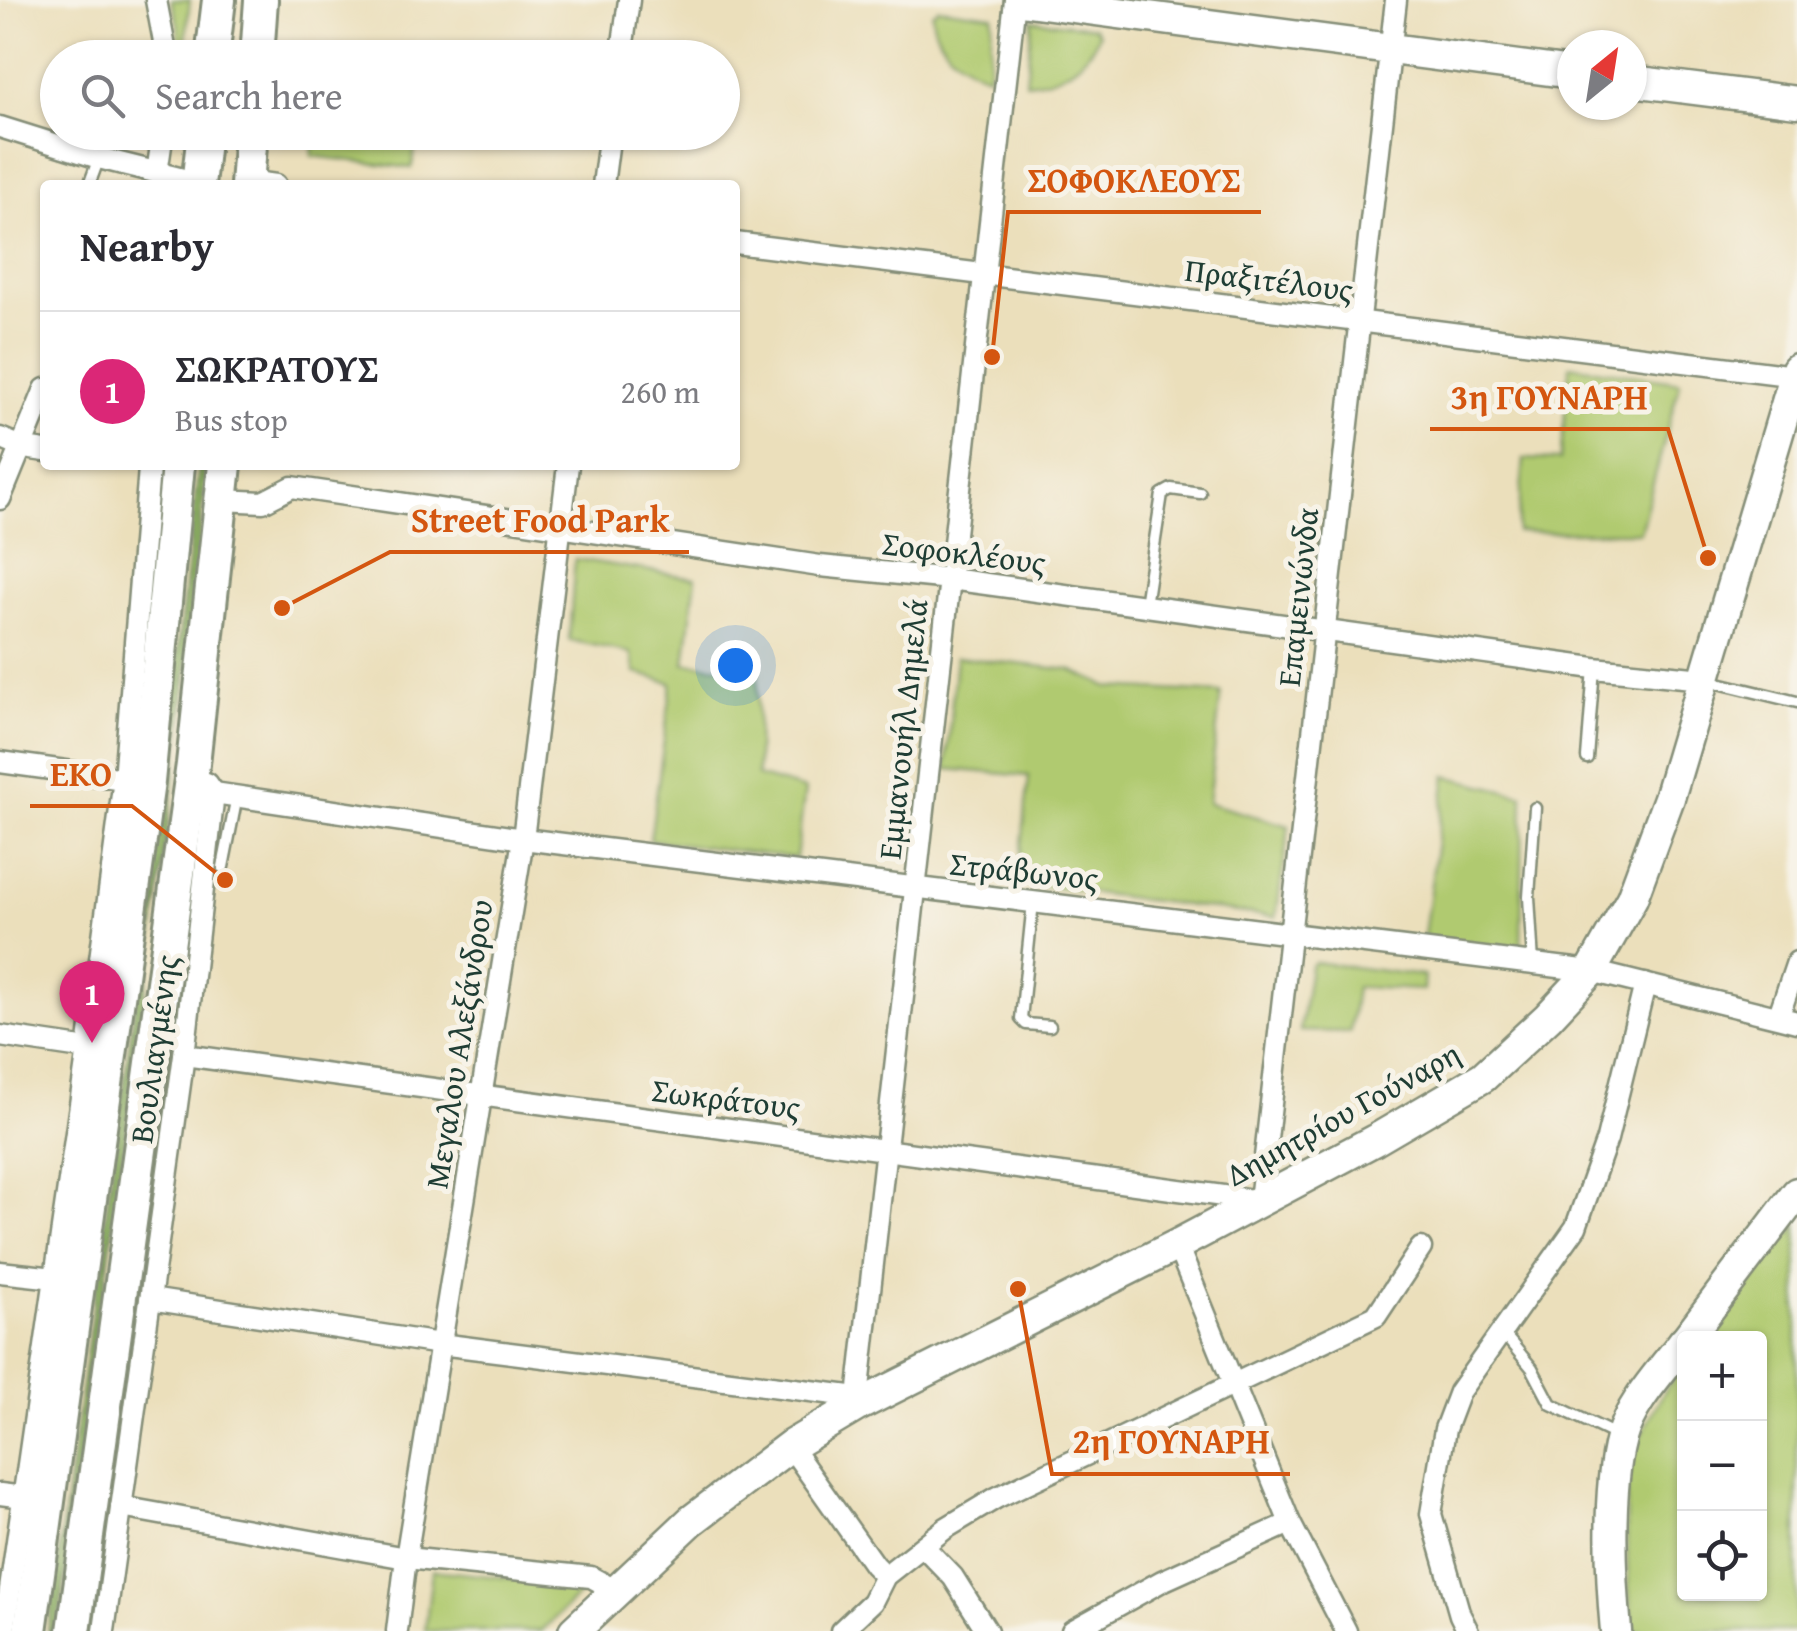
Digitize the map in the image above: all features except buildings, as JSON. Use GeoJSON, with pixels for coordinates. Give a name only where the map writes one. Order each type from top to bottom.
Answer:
{"type":"FeatureCollection","features":[{"type":"Feature","properties":{"kind":"main road"},"geometry":{"type":"LineString","coordinates":[[214,40],[219,0]]}},
{"type":"Feature","properties":{"kind":"main road"},"geometry":{"type":"LineString","coordinates":[[258,40],[261,0]]}},
{"type":"Feature","properties":{"kind":"main road"},"geometry":{"type":"LineString","coordinates":[[1017,0],[1557,71]]}},
{"type":"Feature","properties":{"kind":"main road"},"geometry":{"type":"LineString","coordinates":[[1647,83],[1797,102]]}},
{"type":"Feature","properties":{"kind":"main road"},"geometry":{"type":"LineString","coordinates":[[198,180],[202,150]]}},
{"type":"Feature","properties":{"kind":"main road"},"geometry":{"type":"LineString","coordinates":[[253,150],[256,180]]}},
{"type":"Feature","properties":{"kind":"main road","name":"Δημητρίου Γούναρη"},"geometry":{"type":"LineString","coordinates":[[574,1631],[691,1521],[790,1446],[858,1401],[1177,1245],[1375,1140],[1484,1076],[1548,1016],[1590,971],[1632,898],[1670,798],[1796,373]]}},
{"type":"Feature","properties":{"kind":"main road","name":"Βουλιαγμένης"},"geometry":{"type":"LineString","coordinates":[[30,1631],[148,782],[158,470]]}},
{"type":"Feature","properties":{"kind":"main road","name":"Βουλιαγμένης"},"geometry":{"type":"LineString","coordinates":[[74,1631],[167,960],[225,470]]}},
{"type":"Feature","properties":{"kind":"main road"},"geometry":{"type":"LineString","coordinates":[[167,960],[196,928]]}},
{"type":"Feature","properties":{"kind":"main road"},"geometry":{"type":"LineString","coordinates":[[1693,1331],[1797,1193]]}},
{"type":"Feature","properties":{"kind":"main road"},"geometry":{"type":"LineString","coordinates":[[1616,1631],[1612,1591],[1614,1492],[1621,1437],[1639,1402],[1677,1352]]}},
{"type":"Feature","properties":{"kind":"street"},"geometry":{"type":"LineString","coordinates":[[156,0],[164,40]]}},
{"type":"Feature","properties":{"kind":"street"},"geometry":{"type":"LineString","coordinates":[[623,40],[628,0]]}},
{"type":"Feature","properties":{"kind":"street","name":"Εμμανουήλ Δημελά"},"geometry":{"type":"LineString","coordinates":[[858,1401],[1017,0]]}},
{"type":"Feature","properties":{"kind":"street","name":"Επαμεινώνδα"},"geometry":{"type":"LineString","coordinates":[[1260,1202],[1396,0]]}},
{"type":"Feature","properties":{"kind":"street"},"geometry":{"type":"LineString","coordinates":[[0,127],[40,140]]}},
{"type":"Feature","properties":{"kind":"street"},"geometry":{"type":"LineString","coordinates":[[73,150],[183,180]]}},
{"type":"Feature","properties":{"kind":"street"},"geometry":{"type":"LineString","coordinates":[[157,173],[160,150]]}},
{"type":"Feature","properties":{"kind":"street"},"geometry":{"type":"LineString","coordinates":[[604,180],[608,150]]}},
{"type":"Feature","properties":{"kind":"street","name":"Πραξιτέλους"},"geometry":{"type":"LineString","coordinates":[[740,244],[1796,373]]}},
{"type":"Feature","properties":{"kind":"street"},"geometry":{"type":"LineString","coordinates":[[0,498],[40,403]]}},
{"type":"Feature","properties":{"kind":"street"},"geometry":{"type":"LineString","coordinates":[[0,438],[40,450]]}},
{"type":"Feature","properties":{"kind":"street"},"geometry":{"type":"LineString","coordinates":[[4,1631],[124,779],[158,470]]}},
{"type":"Feature","properties":{"kind":"street","name":"Μεγαλου Αλεξάνδρου"},"geometry":{"type":"LineString","coordinates":[[397,1631],[523,839],[567,470]]}},
{"type":"Feature","properties":{"kind":"street","name":"Σοφοκλέους"},"geometry":{"type":"LineString","coordinates":[[222,500],[263,502],[292,487],[820,566],[950,579],[1594,668],[1703,679]]}},
{"type":"Feature","properties":{"kind":"street"},"geometry":{"type":"LineString","coordinates":[[0,762],[124,779]]}},
{"type":"Feature","properties":{"kind":"street"},"geometry":{"type":"LineString","coordinates":[[104,1631],[184,1055],[196,928],[209,893],[218,847],[214,793],[192,764]]}},
{"type":"Feature","properties":{"kind":"street","name":"Στράβωνος"},"geometry":{"type":"LineString","coordinates":[[214,793],[523,839],[1590,971],[1788,1018]]}},
{"type":"Feature","properties":{"kind":"street"},"geometry":{"type":"LineString","coordinates":[[1788,1018],[1797,962]]}},
{"type":"Feature","properties":{"kind":"street"},"geometry":{"type":"LineString","coordinates":[[1468,1631],[1431,1514],[1445,1430],[1459,1392],[1576,1227],[1608,1139],[1645,984]]}},
{"type":"Feature","properties":{"kind":"street"},"geometry":{"type":"LineString","coordinates":[[0,1036],[88,1048]]}},
{"type":"Feature","properties":{"kind":"street","name":"Σωκράτους"},"geometry":{"type":"LineString","coordinates":[[184,1055],[1260,1202]]}},
{"type":"Feature","properties":{"kind":"street"},"geometry":{"type":"LineString","coordinates":[[1177,1245],[1290,1523],[1346,1631]]}},
{"type":"Feature","properties":{"kind":"street"},"geometry":{"type":"LineString","coordinates":[[842,1631],[872,1602],[885,1576],[946,1528],[996,1498],[1376,1316],[1421,1248]]}},
{"type":"Feature","properties":{"kind":"street"},"geometry":{"type":"LineString","coordinates":[[0,1272],[55,1278]]}},
{"type":"Feature","properties":{"kind":"street"},"geometry":{"type":"LineString","coordinates":[[150,1299],[440,1344],[858,1401]]}},
{"type":"Feature","properties":{"kind":"street"},"geometry":{"type":"LineString","coordinates":[[790,1446],[885,1576]]}},
{"type":"Feature","properties":{"kind":"street"},"geometry":{"type":"LineString","coordinates":[[0,1494],[24,1497]]}},
{"type":"Feature","properties":{"kind":"street"},"geometry":{"type":"LineString","coordinates":[[121,1507],[406,1558],[592,1577],[615,1590]]}},
{"type":"Feature","properties":{"kind":"street"},"geometry":{"type":"LineString","coordinates":[[1072,1631],[1162,1582],[1290,1523]]}},
{"type":"Feature","properties":{"kind":"street"},"geometry":{"type":"LineString","coordinates":[[924,1547],[953,1577],[986,1631]]}},
{"type":"Feature","properties":{"kind":"lane"},"geometry":{"type":"LineString","coordinates":[[91,180],[99,158]]}},
{"type":"Feature","properties":{"kind":"lane"},"geometry":{"type":"LineString","coordinates":[[1145,606],[1162,494],[1172,489],[1200,493]]}},
{"type":"Feature","properties":{"kind":"lane"},"geometry":{"type":"LineString","coordinates":[[1587,758],[1594,668]]}},
{"type":"Feature","properties":{"kind":"lane"},"geometry":{"type":"LineString","coordinates":[[1703,679],[1797,702]]}},
{"type":"Feature","properties":{"kind":"lane"},"geometry":{"type":"LineString","coordinates":[[223,867],[218,847],[237,796]]}},
{"type":"Feature","properties":{"kind":"lane"},"geometry":{"type":"LineString","coordinates":[[1533,963],[1529,897],[1535,808]]}},
{"type":"Feature","properties":{"kind":"lane"},"geometry":{"type":"LineString","coordinates":[[1033,902],[1021,1019],[1026,1024],[1050,1026]]}},
{"type":"Feature","properties":{"kind":"lane"},"geometry":{"type":"LineString","coordinates":[[1502,1332],[1532,1368],[1552,1404],[1621,1437]]}},
{"type":"Feature","properties":{"kind":"green space"},"geometry":{"type":"Polygon","coordinates":[[[171,0],[190,0],[186,40],[179,40],[171,0]]]}},
{"type":"Feature","properties":{"kind":"green space"},"geometry":{"type":"Polygon","coordinates":[[[939,8],[993,15],[988,75],[959,60],[943,44],[932,13],[939,8]]]}},
{"type":"Feature","properties":{"kind":"green space"},"geometry":{"type":"Polygon","coordinates":[[[1032,20],[1094,27],[1099,34],[1087,55],[1070,70],[1026,83],[1032,20]]]}},
{"type":"Feature","properties":{"kind":"green space"},"geometry":{"type":"Polygon","coordinates":[[[313,150],[415,150],[412,168],[312,156],[313,150]]]}},
{"type":"Feature","properties":{"kind":"green space"},"geometry":{"type":"Polygon","coordinates":[[[1570,365],[1680,382],[1640,532],[1517,532],[1524,459],[1560,460],[1570,365]]]}},
{"type":"Feature","properties":{"kind":"green space"},"geometry":{"type":"Polygon","coordinates":[[[198,470],[207,470],[181,731],[58,1631],[48,1631],[144,938],[198,470]]]}},
{"type":"Feature","properties":{"kind":"green space"},"geometry":{"type":"Polygon","coordinates":[[[575,559],[696,578],[685,663],[758,671],[757,776],[805,790],[796,858],[650,840],[672,683],[636,673],[631,653],[569,640],[575,559]]]}},
{"type":"Feature","properties":{"kind":"green space"},"geometry":{"type":"Polygon","coordinates":[[[956,657],[1071,670],[1109,687],[1221,693],[1208,803],[1289,826],[1276,917],[1018,883],[1029,776],[946,769],[956,657]]]}},
{"type":"Feature","properties":{"kind":"green space"},"geometry":{"type":"Polygon","coordinates":[[[1446,776],[1523,795],[1521,954],[1423,942],[1446,776]]]}},
{"type":"Feature","properties":{"kind":"green space"},"geometry":{"type":"Polygon","coordinates":[[[1314,962],[1424,976],[1423,990],[1356,987],[1350,1032],[1300,1031],[1314,962]]]}},
{"type":"Feature","properties":{"kind":"green space"},"geometry":{"type":"Polygon","coordinates":[[[1797,1225],[1797,1631],[1633,1631],[1627,1544],[1629,1475],[1648,1422],[1677,1373],[1677,1601],[1767,1601],[1767,1331],[1711,1331],[1797,1225]]]}},
{"type":"Feature","properties":{"kind":"green space"},"geometry":{"type":"Polygon","coordinates":[[[432,1570],[574,1585],[579,1595],[541,1631],[425,1631],[432,1570]]]}},
{"type":"Feature","properties":{"kind":"place","name":"ΣΟΦΟΚΛΕΟΥΣ"},"geometry":{"type":"Point","coordinates":[992,357]}},
{"type":"Feature","properties":{"kind":"place","name":"3η ΓΟΥΝΑΡΗ"},"geometry":{"type":"Point","coordinates":[1708,558]}},
{"type":"Feature","properties":{"kind":"place","name":"Street Food Park"},"geometry":{"type":"Point","coordinates":[282,608]}},
{"type":"Feature","properties":{"kind":"place","name":"EKO"},"geometry":{"type":"Point","coordinates":[225,880]}},
{"type":"Feature","properties":{"kind":"place","name":"ΣΩΚΡΑΤΟΥΣ"},"geometry":{"type":"Point","coordinates":[92,1043]}},
{"type":"Feature","properties":{"kind":"place","name":"2η ΓΟΥΝΑΡΗ"},"geometry":{"type":"Point","coordinates":[1018,1289]}}]}
